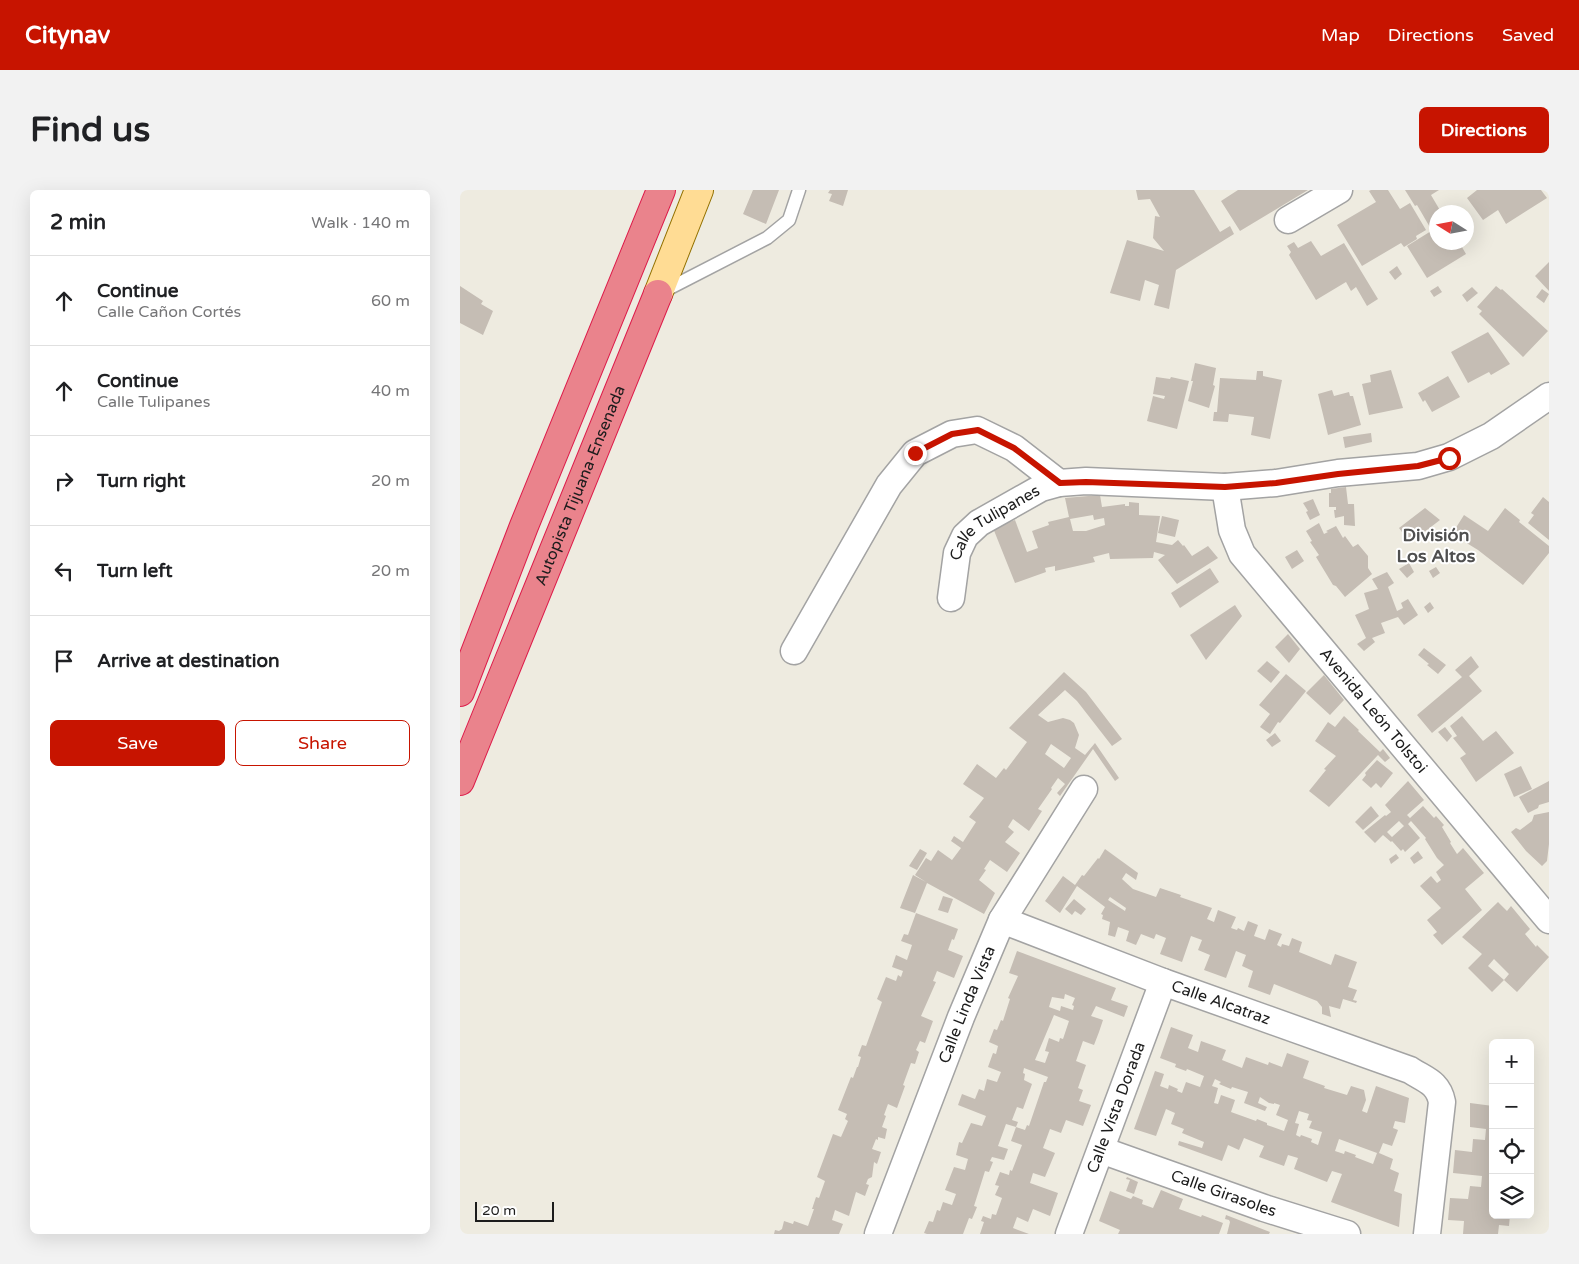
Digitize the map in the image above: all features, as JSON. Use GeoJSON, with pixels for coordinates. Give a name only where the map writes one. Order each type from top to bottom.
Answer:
{"type":"FeatureCollection","features":[{"type":"Feature","properties":{"kind":"highway"},"geometry":{"type":"LineString","coordinates":[[460,692],[524,526],[661,190]]}},
{"type":"Feature","properties":{"kind":"highway","name":"Autopista Tijuana-Ensenada"},"geometry":{"type":"LineString","coordinates":[[460,781],[658,294]]}},
{"type":"Feature","properties":{"kind":"main road","name":"Autopista Tijuana-Ensenada"},"geometry":{"type":"LineString","coordinates":[[658,294],[699,190]]}},
{"type":"Feature","properties":{"kind":"street"},"geometry":{"type":"LineString","coordinates":[[1288,220],[1339,190]]}},
{"type":"Feature","properties":{"kind":"street","name":"Calle Tulipanes"},"geometry":{"type":"LineString","coordinates":[[950,598],[957,553],[965,536],[979,523],[1041,488],[1060,483],[1086,482],[1225,487],[1276,483],[1338,474],[1418,466],[1449,458],[1491,436],[1549,396]]}},
{"type":"Feature","properties":{"kind":"street"},"geometry":{"type":"LineString","coordinates":[[794,652],[889,484],[915,453],[952,434],[978,430],[1014,448],[1060,483]]}},
{"type":"Feature","properties":{"kind":"street","name":"Avenida León Tolstoi"},"geometry":{"type":"LineString","coordinates":[[1225,487],[1232,530],[1242,554],[1549,920]]}},
{"type":"Feature","properties":{"kind":"street","name":"Calle Linda Vista"},"geometry":{"type":"LineString","coordinates":[[878,1234],[961,1017],[1002,920],[1084,789]]}},
{"type":"Feature","properties":{"kind":"street","name":"Calle Alcatraz"},"geometry":{"type":"LineString","coordinates":[[1002,920],[1163,982],[1410,1070],[1437,1086],[1442,1102],[1427,1234]]}},
{"type":"Feature","properties":{"kind":"street","name":"Calle Vista Dorada"},"geometry":{"type":"LineString","coordinates":[[1069,1234],[1163,982]]}},
{"type":"Feature","properties":{"kind":"street","name":"Calle Girasoles"},"geometry":{"type":"LineString","coordinates":[[1101,1150],[1264,1208],[1347,1234]]}},
{"type":"Feature","properties":{"kind":"lane"},"geometry":{"type":"LineString","coordinates":[[658,294],[766,238],[789,220],[799,190]]}},
{"type":"Feature","properties":{"kind":"building"},"geometry":{"type":"Polygon","coordinates":[[[753,190],[779,190],[766,224],[743,214],[753,190]]]}},
{"type":"Feature","properties":{"kind":"building"},"geometry":{"type":"Polygon","coordinates":[[[830,190],[848,190],[843,206],[829,201],[832,194],[828,193],[830,190]]]}},
{"type":"Feature","properties":{"kind":"building"},"geometry":{"type":"Polygon","coordinates":[[[1136,190],[1194,190],[1220,232],[1230,226],[1234,234],[1176,270],[1169,309],[1154,305],[1159,285],[1145,280],[1140,301],[1110,293],[1127,240],[1164,251],[1153,238],[1155,216],[1160,217],[1150,199],[1138,200],[1136,190]]]}},
{"type":"Feature","properties":{"kind":"building"},"geometry":{"type":"Polygon","coordinates":[[[1238,190],[1308,190],[1240,231],[1221,201],[1238,190]]]}},
{"type":"Feature","properties":{"kind":"building"},"geometry":{"type":"Polygon","coordinates":[[[1388,190],[1400,209],[1410,203],[1426,230],[1416,236],[1417,239],[1404,247],[1401,243],[1362,266],[1337,225],[1376,202],[1369,191],[1388,190]]]}},
{"type":"Feature","properties":{"kind":"building"},"geometry":{"type":"Polygon","coordinates":[[[1405,190],[1439,190],[1431,195],[1437,205],[1429,205],[1429,226],[1417,205],[1415,206],[1405,190]]]}},
{"type":"Feature","properties":{"kind":"building"},"geometry":{"type":"Polygon","coordinates":[[[1477,190],[1541,190],[1547,198],[1506,224],[1498,210],[1483,220],[1474,205],[1467,198],[1477,190]]]}},
{"type":"Feature","properties":{"kind":"building"},"geometry":{"type":"Polygon","coordinates":[[[1429,232],[1429,250],[1464,250],[1466,254],[1427,278],[1407,246],[1429,232]]]}},
{"type":"Feature","properties":{"kind":"building"},"geometry":{"type":"Polygon","coordinates":[[[1311,241],[1321,256],[1344,243],[1378,299],[1367,306],[1356,287],[1351,291],[1346,282],[1316,300],[1289,255],[1291,252],[1287,246],[1294,242],[1298,248],[1311,241]]]}},
{"type":"Feature","properties":{"kind":"building"},"geometry":{"type":"Polygon","coordinates":[[[1549,262],[1549,291],[1535,276],[1549,262]]]}},
{"type":"Feature","properties":{"kind":"building"},"geometry":{"type":"Polygon","coordinates":[[[1397,266],[1402,274],[1395,280],[1389,272],[1397,266]]]}},
{"type":"Feature","properties":{"kind":"building"},"geometry":{"type":"Polygon","coordinates":[[[460,286],[483,301],[481,304],[493,311],[483,335],[460,323],[460,286]]]}},
{"type":"Feature","properties":{"kind":"building"},"geometry":{"type":"Polygon","coordinates":[[[1438,286],[1442,292],[1434,297],[1430,291],[1438,286]]]}},
{"type":"Feature","properties":{"kind":"building"},"geometry":{"type":"Polygon","coordinates":[[[1496,286],[1502,289],[1548,331],[1523,357],[1479,314],[1482,311],[1477,307],[1496,286]]]}},
{"type":"Feature","properties":{"kind":"building"},"geometry":{"type":"Polygon","coordinates":[[[1472,287],[1478,293],[1467,302],[1462,295],[1472,287]]]}},
{"type":"Feature","properties":{"kind":"building"},"geometry":{"type":"Polygon","coordinates":[[[1542,289],[1549,294],[1544,303],[1536,297],[1542,289]]]}},
{"type":"Feature","properties":{"kind":"building"},"geometry":{"type":"Polygon","coordinates":[[[1488,332],[1510,364],[1491,375],[1489,372],[1468,383],[1451,352],[1488,332]]]}},
{"type":"Feature","properties":{"kind":"building"},"geometry":{"type":"Polygon","coordinates":[[[1195,363],[1216,368],[1213,385],[1215,386],[1209,408],[1188,401],[1195,363]]]}},
{"type":"Feature","properties":{"kind":"building"},"geometry":{"type":"Polygon","coordinates":[[[1391,370],[1403,408],[1369,415],[1362,384],[1371,382],[1370,375],[1391,370]]]}},
{"type":"Feature","properties":{"kind":"building"},"geometry":{"type":"Polygon","coordinates":[[[1257,371],[1263,371],[1263,376],[1282,380],[1270,439],[1251,435],[1254,417],[1229,414],[1228,422],[1213,421],[1214,412],[1217,412],[1220,378],[1256,380],[1257,371]]]}},
{"type":"Feature","properties":{"kind":"building"},"geometry":{"type":"Polygon","coordinates":[[[1448,376],[1460,397],[1432,412],[1418,393],[1448,376]]]}},
{"type":"Feature","properties":{"kind":"building"},"geometry":{"type":"Polygon","coordinates":[[[1156,377],[1170,379],[1171,377],[1189,381],[1177,429],[1147,421],[1153,396],[1164,399],[1165,396],[1153,394],[1156,377]]]}},
{"type":"Feature","properties":{"kind":"building"},"geometry":{"type":"Polygon","coordinates":[[[1332,390],[1334,396],[1349,392],[1350,396],[1353,396],[1361,425],[1328,435],[1318,394],[1332,390]]]}},
{"type":"Feature","properties":{"kind":"building"},"geometry":{"type":"Polygon","coordinates":[[[1371,433],[1372,442],[1345,448],[1343,437],[1371,433]]]}},
{"type":"Feature","properties":{"kind":"building"},"geometry":{"type":"Polygon","coordinates":[[[1346,487],[1348,504],[1354,504],[1355,526],[1344,525],[1344,516],[1335,518],[1334,510],[1336,510],[1336,507],[1329,507],[1329,493],[1331,493],[1331,489],[1346,487]]]}},
{"type":"Feature","properties":{"kind":"building"},"geometry":{"type":"Polygon","coordinates":[[[1100,495],[1102,507],[1125,504],[1125,506],[1129,506],[1129,502],[1139,503],[1139,515],[1160,516],[1156,542],[1172,545],[1178,540],[1192,556],[1208,546],[1218,558],[1177,584],[1158,560],[1165,555],[1154,552],[1153,558],[1110,559],[1109,553],[1093,557],[1095,562],[1055,571],[1055,566],[1045,568],[1046,572],[1015,583],[993,528],[1015,520],[1027,552],[1038,548],[1032,531],[1049,525],[1048,522],[1069,517],[1065,498],[1100,495]],[[1093,515],[1070,519],[1073,531],[1086,531],[1105,525],[1104,518],[1094,520],[1093,515]]]}},
{"type":"Feature","properties":{"kind":"building"},"geometry":{"type":"Polygon","coordinates":[[[1543,497],[1549,502],[1549,540],[1528,523],[1534,515],[1531,513],[1543,497]]]}},
{"type":"Feature","properties":{"kind":"building"},"geometry":{"type":"Polygon","coordinates":[[[1313,499],[1320,515],[1310,520],[1306,512],[1308,511],[1303,503],[1313,499]]]}},
{"type":"Feature","properties":{"kind":"building"},"geometry":{"type":"Polygon","coordinates":[[[1425,508],[1440,520],[1410,543],[1399,528],[1425,508]]]}},
{"type":"Feature","properties":{"kind":"building"},"geometry":{"type":"Polygon","coordinates":[[[1505,508],[1549,546],[1549,553],[1523,585],[1478,550],[1452,534],[1464,515],[1488,531],[1505,508]]]}},
{"type":"Feature","properties":{"kind":"building"},"geometry":{"type":"Polygon","coordinates":[[[1162,516],[1179,520],[1175,537],[1158,533],[1162,516]]]}},
{"type":"Feature","properties":{"kind":"building"},"geometry":{"type":"Polygon","coordinates":[[[1319,523],[1324,534],[1336,526],[1343,538],[1345,536],[1353,547],[1358,544],[1368,556],[1368,568],[1372,574],[1345,597],[1333,585],[1316,557],[1319,555],[1310,542],[1312,541],[1306,531],[1319,523]]]}},
{"type":"Feature","properties":{"kind":"building"},"geometry":{"type":"Polygon","coordinates":[[[1297,550],[1304,561],[1292,569],[1285,557],[1297,550]]]}},
{"type":"Feature","properties":{"kind":"building"},"geometry":{"type":"Polygon","coordinates":[[[1409,563],[1414,572],[1407,578],[1399,569],[1409,563]]]}},
{"type":"Feature","properties":{"kind":"building"},"geometry":{"type":"Polygon","coordinates":[[[1436,567],[1440,573],[1433,578],[1429,571],[1436,567]]]}},
{"type":"Feature","properties":{"kind":"building"},"geometry":{"type":"Polygon","coordinates":[[[1210,568],[1219,582],[1180,608],[1171,593],[1210,568]]]}},
{"type":"Feature","properties":{"kind":"building"},"geometry":{"type":"Polygon","coordinates":[[[1387,572],[1394,583],[1388,587],[1397,611],[1403,608],[1401,603],[1408,599],[1418,615],[1404,625],[1398,617],[1381,623],[1385,633],[1372,638],[1375,642],[1364,651],[1357,644],[1366,638],[1355,615],[1369,609],[1364,593],[1378,589],[1372,579],[1387,572]]]}},
{"type":"Feature","properties":{"kind":"building"},"geometry":{"type":"Polygon","coordinates":[[[1430,602],[1434,608],[1428,613],[1424,607],[1430,602]]]}},
{"type":"Feature","properties":{"kind":"building"},"geometry":{"type":"Polygon","coordinates":[[[1235,605],[1242,616],[1206,660],[1190,635],[1235,605]]]}},
{"type":"Feature","properties":{"kind":"building"},"geometry":{"type":"Polygon","coordinates":[[[1288,634],[1300,649],[1289,663],[1275,647],[1288,634]]]}},
{"type":"Feature","properties":{"kind":"building"},"geometry":{"type":"Polygon","coordinates":[[[1424,648],[1446,665],[1438,674],[1418,655],[1424,648]]]}},
{"type":"Feature","properties":{"kind":"building"},"geometry":{"type":"Polygon","coordinates":[[[1471,656],[1479,667],[1469,676],[1482,691],[1432,733],[1417,715],[1462,677],[1455,670],[1471,656]]]}},
{"type":"Feature","properties":{"kind":"building"},"geometry":{"type":"Polygon","coordinates":[[[1267,661],[1280,672],[1271,683],[1257,671],[1267,661]]]}},
{"type":"Feature","properties":{"kind":"building"},"geometry":{"type":"Polygon","coordinates":[[[1064,672],[1086,692],[1122,739],[1112,746],[1077,701],[1065,690],[1038,715],[1048,722],[1063,718],[1074,723],[1079,735],[1075,748],[1085,755],[1095,743],[1119,778],[1115,781],[1093,749],[1060,796],[1057,793],[1065,784],[1058,778],[1038,809],[1042,811],[1029,831],[1013,819],[1008,827],[1014,832],[1005,842],[1020,853],[1007,872],[990,860],[984,869],[986,870],[979,880],[995,893],[984,914],[927,883],[915,913],[900,908],[913,875],[926,882],[915,875],[926,858],[931,861],[938,850],[952,860],[961,848],[951,841],[954,836],[963,842],[976,822],[969,817],[984,798],[963,784],[977,764],[996,778],[1004,768],[1006,770],[1027,742],[1009,728],[1064,672]],[[1051,744],[1045,754],[1064,768],[1071,758],[1051,744]]]}},
{"type":"Feature","properties":{"kind":"building"},"geometry":{"type":"Polygon","coordinates":[[[1286,674],[1306,691],[1280,723],[1278,722],[1270,734],[1260,727],[1270,714],[1259,705],[1286,674]]]}},
{"type":"Feature","properties":{"kind":"building"},"geometry":{"type":"Polygon","coordinates":[[[1324,675],[1344,700],[1330,715],[1306,693],[1324,675]]]}},
{"type":"Feature","properties":{"kind":"building"},"geometry":{"type":"Polygon","coordinates":[[[1344,716],[1380,752],[1383,749],[1390,758],[1385,762],[1378,755],[1329,807],[1309,791],[1326,770],[1324,769],[1336,756],[1315,741],[1328,722],[1335,727],[1344,716]]]}},
{"type":"Feature","properties":{"kind":"building"},"geometry":{"type":"Polygon","coordinates":[[[1462,716],[1483,741],[1496,731],[1514,753],[1476,782],[1460,758],[1466,754],[1453,738],[1457,736],[1450,726],[1462,716]]]}},
{"type":"Feature","properties":{"kind":"building"},"geometry":{"type":"Polygon","coordinates":[[[1445,727],[1452,736],[1447,742],[1438,732],[1445,727]]]}},
{"type":"Feature","properties":{"kind":"building"},"geometry":{"type":"Polygon","coordinates":[[[1275,733],[1281,741],[1272,747],[1266,740],[1275,733]]]}},
{"type":"Feature","properties":{"kind":"building"},"geometry":{"type":"Polygon","coordinates":[[[1377,760],[1393,773],[1381,788],[1376,783],[1371,788],[1362,780],[1366,775],[1365,773],[1377,760]]]}},
{"type":"Feature","properties":{"kind":"building"},"geometry":{"type":"Polygon","coordinates":[[[1521,766],[1532,789],[1514,797],[1504,774],[1521,766]]]}},
{"type":"Feature","properties":{"kind":"building"},"geometry":{"type":"Polygon","coordinates":[[[1408,781],[1424,800],[1407,815],[1410,818],[1423,806],[1434,818],[1436,816],[1444,825],[1442,827],[1457,854],[1463,848],[1484,873],[1465,889],[1482,910],[1442,945],[1433,935],[1437,932],[1427,920],[1441,908],[1420,886],[1431,876],[1437,883],[1441,880],[1436,872],[1444,865],[1437,858],[1426,838],[1411,821],[1408,824],[1420,838],[1405,852],[1403,849],[1401,851],[1383,835],[1375,843],[1364,832],[1391,812],[1385,805],[1408,781]],[[1399,821],[1387,832],[1392,837],[1404,826],[1399,821]]]}},
{"type":"Feature","properties":{"kind":"building"},"geometry":{"type":"Polygon","coordinates":[[[1549,781],[1549,802],[1539,805],[1538,808],[1528,813],[1519,797],[1549,781]]]}},
{"type":"Feature","properties":{"kind":"building"},"geometry":{"type":"Polygon","coordinates":[[[1371,806],[1379,816],[1363,830],[1355,822],[1371,806]]]}},
{"type":"Feature","properties":{"kind":"building"},"geometry":{"type":"Polygon","coordinates":[[[1549,812],[1547,861],[1542,866],[1526,851],[1511,832],[1516,828],[1520,830],[1532,821],[1534,815],[1549,812]]]}},
{"type":"Feature","properties":{"kind":"building"},"geometry":{"type":"Polygon","coordinates":[[[920,849],[927,853],[917,870],[909,866],[920,849]]]}},
{"type":"Feature","properties":{"kind":"building"},"geometry":{"type":"Polygon","coordinates":[[[1105,849],[1138,873],[1136,880],[1126,873],[1122,879],[1133,889],[1156,897],[1160,888],[1181,895],[1180,897],[1212,908],[1207,919],[1214,922],[1218,910],[1236,917],[1231,928],[1237,930],[1238,928],[1244,931],[1248,921],[1258,925],[1254,936],[1265,940],[1269,929],[1282,934],[1277,945],[1281,947],[1282,944],[1289,946],[1292,938],[1302,942],[1299,952],[1331,965],[1335,954],[1357,962],[1348,987],[1357,990],[1353,1000],[1357,1001],[1356,1003],[1343,999],[1340,1009],[1329,1006],[1331,1017],[1322,1014],[1322,1007],[1317,1001],[1274,984],[1270,995],[1248,987],[1253,971],[1242,966],[1246,955],[1236,951],[1226,978],[1204,970],[1210,955],[1198,950],[1202,940],[1191,936],[1182,962],[1160,954],[1166,938],[1156,934],[1154,939],[1141,934],[1136,945],[1126,941],[1129,931],[1118,927],[1115,937],[1108,935],[1110,922],[1102,919],[1103,915],[1101,914],[1105,907],[1077,886],[1060,913],[1045,901],[1063,876],[1075,885],[1082,875],[1084,876],[1105,849]],[[1110,897],[1108,900],[1125,911],[1126,908],[1110,897]]]}},
{"type":"Feature","properties":{"kind":"building"},"geometry":{"type":"Polygon","coordinates":[[[1418,851],[1423,858],[1414,864],[1410,858],[1418,851]]]}},
{"type":"Feature","properties":{"kind":"building"},"geometry":{"type":"Polygon","coordinates":[[[1396,854],[1399,858],[1391,864],[1389,859],[1396,854]]]}},
{"type":"Feature","properties":{"kind":"building"},"geometry":{"type":"Polygon","coordinates":[[[943,896],[953,899],[948,913],[938,910],[943,896]]]}},
{"type":"Feature","properties":{"kind":"building"},"geometry":{"type":"Polygon","coordinates":[[[1074,899],[1086,909],[1081,915],[1075,911],[1072,915],[1065,909],[1074,899]]]}},
{"type":"Feature","properties":{"kind":"building"},"geometry":{"type":"Polygon","coordinates":[[[1498,902],[1507,911],[1511,906],[1530,929],[1525,934],[1536,947],[1537,945],[1549,957],[1517,992],[1504,980],[1492,992],[1468,968],[1482,954],[1462,937],[1498,902]],[[1494,959],[1488,966],[1504,980],[1509,974],[1494,959]]]}},
{"type":"Feature","properties":{"kind":"building"},"geometry":{"type":"Polygon","coordinates":[[[916,913],[958,929],[948,950],[963,956],[954,978],[937,971],[933,981],[936,982],[921,1016],[933,1021],[925,1043],[920,1041],[916,1050],[919,1052],[915,1064],[911,1063],[897,1108],[888,1104],[882,1127],[887,1129],[885,1139],[878,1137],[872,1149],[881,1152],[877,1164],[874,1162],[872,1177],[868,1179],[866,1184],[869,1185],[865,1196],[856,1192],[849,1216],[835,1210],[832,1220],[843,1224],[839,1234],[774,1234],[775,1230],[779,1231],[782,1229],[784,1221],[793,1224],[794,1221],[808,1226],[816,1197],[819,1198],[825,1181],[817,1177],[833,1134],[841,1137],[848,1121],[845,1119],[847,1114],[838,1110],[851,1077],[853,1078],[858,1067],[861,1057],[858,1056],[862,1045],[866,1046],[882,1002],[877,999],[886,977],[896,981],[898,975],[901,977],[903,971],[892,967],[896,955],[907,960],[912,945],[901,941],[904,934],[908,935],[916,913]]]}},
{"type":"Feature","properties":{"kind":"building"},"geometry":{"type":"Polygon","coordinates":[[[1017,951],[1116,988],[1111,1000],[1128,1006],[1124,1017],[1096,1006],[1091,1016],[1103,1020],[1094,1045],[1083,1041],[1076,1061],[1086,1065],[1078,1088],[1083,1090],[1079,1101],[1091,1105],[1083,1126],[1066,1120],[1061,1133],[1050,1129],[1043,1148],[1055,1153],[1045,1177],[1033,1173],[1030,1183],[1058,1193],[1050,1216],[1033,1209],[1028,1222],[1017,1217],[1013,1228],[1029,1234],[980,1234],[984,1222],[981,1221],[983,1216],[991,1219],[992,1214],[996,1215],[1002,1198],[995,1195],[999,1186],[995,1185],[1000,1172],[1009,1175],[1022,1145],[1011,1141],[1016,1127],[1006,1124],[998,1146],[1008,1149],[1004,1160],[992,1157],[990,1161],[993,1162],[989,1172],[985,1171],[974,1206],[977,1207],[972,1219],[969,1218],[963,1234],[924,1233],[929,1221],[933,1222],[937,1210],[940,1211],[943,1202],[952,1205],[956,1194],[945,1190],[954,1167],[965,1170],[968,1159],[956,1155],[959,1142],[962,1143],[971,1123],[982,1126],[986,1116],[958,1105],[962,1094],[975,1099],[979,1089],[984,1091],[987,1079],[997,1082],[1001,1072],[988,1067],[993,1053],[996,1054],[998,1046],[989,1042],[994,1029],[997,1030],[1001,1020],[1003,1021],[1010,999],[1008,998],[1018,976],[1009,973],[1017,951]],[[1065,994],[1064,999],[1052,997],[1049,1007],[1060,1011],[1061,1006],[1073,1010],[1074,1006],[1072,1005],[1075,998],[1065,994]],[[1054,1015],[1035,1060],[1045,1063],[1049,1052],[1045,1051],[1049,1038],[1059,1042],[1060,1038],[1063,1039],[1069,1021],[1054,1015]],[[1024,1068],[1024,1080],[1032,1084],[1023,1109],[1017,1107],[1012,1120],[1018,1122],[1016,1127],[1025,1130],[1027,1125],[1029,1126],[1044,1082],[1046,1082],[1048,1077],[1024,1068]]]}},
{"type":"Feature","properties":{"kind":"building"},"geometry":{"type":"Polygon","coordinates":[[[1171,1027],[1193,1035],[1188,1048],[1198,1052],[1201,1041],[1226,1050],[1222,1060],[1242,1068],[1246,1057],[1268,1065],[1269,1062],[1282,1067],[1287,1053],[1309,1061],[1303,1078],[1325,1086],[1324,1088],[1347,1095],[1351,1086],[1364,1090],[1366,1100],[1362,1111],[1367,1113],[1376,1086],[1409,1098],[1405,1123],[1395,1121],[1393,1128],[1398,1130],[1392,1146],[1383,1143],[1379,1153],[1393,1159],[1390,1169],[1399,1173],[1394,1191],[1402,1194],[1399,1227],[1331,1202],[1342,1174],[1332,1171],[1327,1182],[1294,1169],[1298,1158],[1288,1155],[1284,1166],[1259,1157],[1264,1146],[1244,1138],[1239,1150],[1228,1145],[1222,1161],[1178,1145],[1179,1141],[1202,1148],[1204,1142],[1182,1133],[1184,1129],[1171,1124],[1175,1113],[1166,1109],[1156,1136],[1134,1129],[1155,1071],[1164,1074],[1160,1086],[1168,1089],[1169,1085],[1182,1093],[1186,1082],[1200,1087],[1204,1076],[1187,1069],[1186,1071],[1175,1067],[1176,1064],[1160,1058],[1171,1027]],[[1215,1079],[1212,1086],[1218,1088],[1214,1103],[1218,1104],[1221,1095],[1235,1100],[1231,1112],[1256,1121],[1257,1119],[1284,1131],[1288,1120],[1276,1115],[1280,1105],[1269,1103],[1260,1097],[1258,1103],[1267,1107],[1265,1111],[1244,1103],[1248,1092],[1232,1087],[1231,1089],[1219,1084],[1221,1082],[1215,1079]],[[1299,1111],[1295,1123],[1299,1124],[1296,1135],[1312,1139],[1311,1142],[1318,1145],[1322,1132],[1309,1128],[1312,1121],[1307,1120],[1309,1114],[1299,1111]],[[1339,1139],[1335,1151],[1344,1154],[1345,1151],[1373,1164],[1377,1153],[1339,1139]]]}},
{"type":"Feature","properties":{"kind":"building"},"geometry":{"type":"Polygon","coordinates":[[[1470,1103],[1489,1105],[1489,1219],[1510,1219],[1509,1226],[1499,1225],[1498,1234],[1463,1234],[1464,1221],[1448,1220],[1450,1198],[1468,1199],[1470,1186],[1481,1187],[1482,1176],[1453,1173],[1455,1150],[1472,1152],[1473,1139],[1485,1140],[1486,1129],[1470,1127],[1470,1103]]]}},
{"type":"Feature","properties":{"kind":"building"},"geometry":{"type":"Polygon","coordinates":[[[1127,1177],[1138,1182],[1134,1194],[1126,1191],[1130,1180],[1126,1179],[1127,1177]]]}},
{"type":"Feature","properties":{"kind":"building"},"geometry":{"type":"Polygon","coordinates":[[[1161,1190],[1183,1199],[1179,1209],[1223,1223],[1219,1234],[1118,1234],[1120,1230],[1099,1221],[1110,1191],[1131,1199],[1133,1196],[1143,1200],[1142,1204],[1153,1208],[1161,1190]]]}},
{"type":"Feature","properties":{"kind":"building"},"geometry":{"type":"Polygon","coordinates":[[[1226,1215],[1270,1232],[1269,1234],[1227,1234],[1230,1222],[1225,1219],[1226,1215]]]}},
{"type":"Feature","properties":{"kind":"district","name":"División Los Altos"},"geometry":{"type":"Point","coordinates":[1436,545]}},
{"type":"Feature","properties":{"kind":"route"},"geometry":{"type":"LineString","coordinates":[[915,453],[952,434],[978,430],[1014,448],[1060,483],[1086,482],[1225,487],[1276,483],[1338,474],[1418,466],[1449,458]]}}]}
